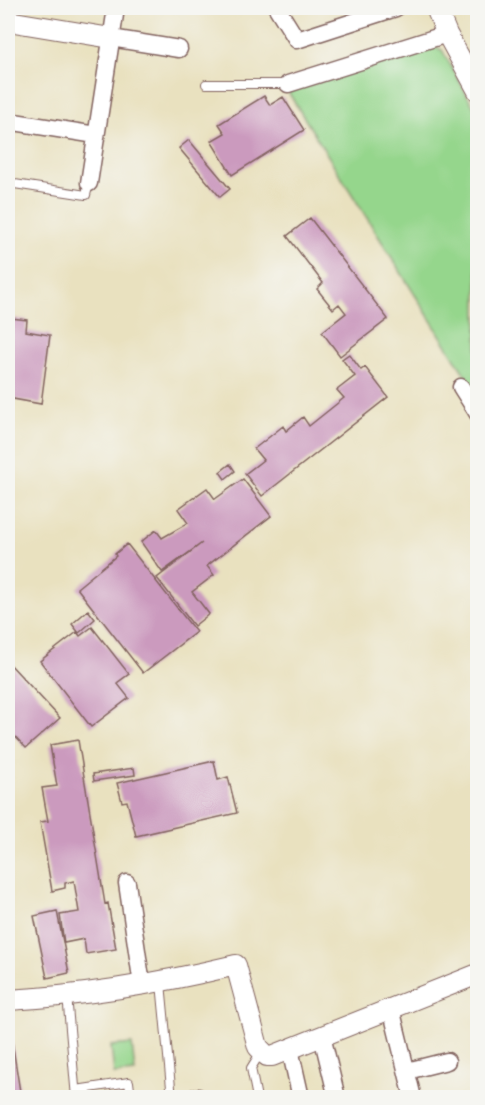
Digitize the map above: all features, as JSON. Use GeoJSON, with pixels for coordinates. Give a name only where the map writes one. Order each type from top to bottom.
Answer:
{"type":"FeatureCollection","features":[{"type":"Feature","properties":{"kind":"street"},"geometry":{"type":"LineString","coordinates":[[89,183],[116,8]]}},
{"type":"Feature","properties":{"kind":"street"},"geometry":{"type":"LineString","coordinates":[[276,8],[297,40],[396,8]]}},
{"type":"Feature","properties":{"kind":"street"},"geometry":{"type":"LineString","coordinates":[[436,8],[477,91]]}},
{"type":"Feature","properties":{"kind":"street"},"geometry":{"type":"LineString","coordinates":[[8,21],[179,49]]}},
{"type":"Feature","properties":{"kind":"street"},"geometry":{"type":"LineString","coordinates":[[288,84],[447,34]]}},
{"type":"Feature","properties":{"kind":"street"},"geometry":{"type":"LineString","coordinates":[[8,121],[96,135]]}},
{"type":"Feature","properties":{"kind":"street"},"geometry":{"type":"LineString","coordinates":[[461,387],[477,414]]}},
{"type":"Feature","properties":{"kind":"street"},"geometry":{"type":"LineString","coordinates":[[127,883],[152,984]]}},
{"type":"Feature","properties":{"kind":"street"},"geometry":{"type":"LineString","coordinates":[[8,1000],[152,984],[236,965],[258,1047],[267,1056],[272,1056],[477,974]]}},
{"type":"Feature","properties":{"kind":"street"},"geometry":{"type":"LineString","coordinates":[[391,1008],[413,1098]]}},
{"type":"Feature","properties":{"kind":"street"},"geometry":{"type":"LineString","coordinates":[[322,1036],[337,1098]]}},
{"type":"Feature","properties":{"kind":"street"},"geometry":{"type":"LineString","coordinates":[[290,1049],[301,1098]]}},
{"type":"Feature","properties":{"kind":"street"},"geometry":{"type":"LineString","coordinates":[[407,1071],[447,1061]]}},
{"type":"Feature","properties":{"kind":"street"},"geometry":{"type":"LineString","coordinates":[[192,1098],[198,1097]]}},
{"type":"Feature","properties":{"kind":"lane"},"geometry":{"type":"LineString","coordinates":[[206,84],[288,84]]}},
{"type":"Feature","properties":{"kind":"lane"},"geometry":{"type":"LineString","coordinates":[[8,183],[86,195],[89,183]]}},
{"type":"Feature","properties":{"kind":"lane"},"geometry":{"type":"LineString","coordinates":[[152,984],[172,1098]]}},
{"type":"Feature","properties":{"kind":"lane"},"geometry":{"type":"LineString","coordinates":[[67,995],[76,1094],[129,1082],[131,1098]]}},
{"type":"Feature","properties":{"kind":"lane"},"geometry":{"type":"LineString","coordinates":[[257,1098],[251,1068],[261,1052]]}},
{"type":"Feature","properties":{"kind":"green space"},"geometry":{"type":"Polygon","coordinates":[[[431,45],[442,50],[477,113],[477,394],[288,92],[431,45]]]}},
{"type":"Feature","properties":{"kind":"green space"},"geometry":{"type":"Polygon","coordinates":[[[132,1044],[135,1072],[114,1074],[111,1046],[132,1044]]]}},
{"type":"Feature","properties":{"kind":"building"},"geometry":{"type":"Polygon","coordinates":[[[264,96],[270,105],[283,97],[304,130],[232,175],[211,141],[225,133],[219,124],[264,96]]]}},
{"type":"Feature","properties":{"kind":"building"},"geometry":{"type":"Polygon","coordinates":[[[189,140],[230,189],[220,197],[179,148],[189,140]]]}},
{"type":"Feature","properties":{"kind":"building"},"geometry":{"type":"Polygon","coordinates":[[[310,218],[388,319],[340,356],[322,332],[346,313],[339,304],[333,309],[317,289],[323,283],[287,236],[310,218]]]}},
{"type":"Feature","properties":{"kind":"building"},"geometry":{"type":"Polygon","coordinates":[[[11,318],[27,320],[26,331],[50,335],[41,404],[8,398],[8,329],[10,329],[11,318]]]}},
{"type":"Feature","properties":{"kind":"building"},"geometry":{"type":"Polygon","coordinates":[[[349,354],[361,370],[365,367],[388,397],[262,496],[245,474],[263,460],[254,449],[283,426],[286,431],[303,417],[309,426],[344,398],[337,390],[355,376],[342,359],[349,354]]]}},
{"type":"Feature","properties":{"kind":"building"},"geometry":{"type":"Polygon","coordinates":[[[230,464],[235,471],[225,479],[220,472],[230,464]]]}},
{"type":"Feature","properties":{"kind":"building"},"geometry":{"type":"Polygon","coordinates":[[[243,479],[271,516],[207,566],[214,575],[192,592],[209,614],[194,626],[157,578],[202,543],[162,572],[141,542],[156,530],[162,538],[188,523],[178,509],[207,488],[215,499],[243,479]]]}},
{"type":"Feature","properties":{"kind":"building"},"geometry":{"type":"Polygon","coordinates":[[[127,544],[196,632],[143,673],[77,588],[127,544]]]}},
{"type":"Feature","properties":{"kind":"building"},"geometry":{"type":"Polygon","coordinates":[[[88,610],[95,619],[79,633],[72,624],[88,610]]]}},
{"type":"Feature","properties":{"kind":"building"},"geometry":{"type":"Polygon","coordinates":[[[92,627],[129,674],[117,683],[129,698],[91,727],[40,661],[77,632],[80,636],[92,627]]]}},
{"type":"Feature","properties":{"kind":"building"},"geometry":{"type":"Polygon","coordinates":[[[8,662],[60,718],[26,748],[8,729],[8,662]]]}},
{"type":"Feature","properties":{"kind":"building"},"geometry":{"type":"Polygon","coordinates":[[[78,740],[105,904],[108,903],[116,949],[86,954],[84,939],[64,943],[60,915],[79,912],[74,881],[65,883],[65,888],[52,891],[40,822],[48,821],[42,788],[57,786],[50,745],[78,740]]]}},
{"type":"Feature","properties":{"kind":"building"},"geometry":{"type":"Polygon","coordinates":[[[214,761],[218,780],[228,777],[237,813],[136,836],[127,801],[122,802],[117,783],[214,761]]]}},
{"type":"Feature","properties":{"kind":"building"},"geometry":{"type":"Polygon","coordinates":[[[134,768],[135,775],[94,781],[93,774],[134,768]]]}},
{"type":"Feature","properties":{"kind":"building"},"geometry":{"type":"Polygon","coordinates":[[[57,911],[69,973],[47,978],[34,916],[57,911]]]}},
{"type":"Feature","properties":{"kind":"building"},"geometry":{"type":"Polygon","coordinates":[[[9,1022],[21,1098],[8,1098],[9,1022]]]}}]}
